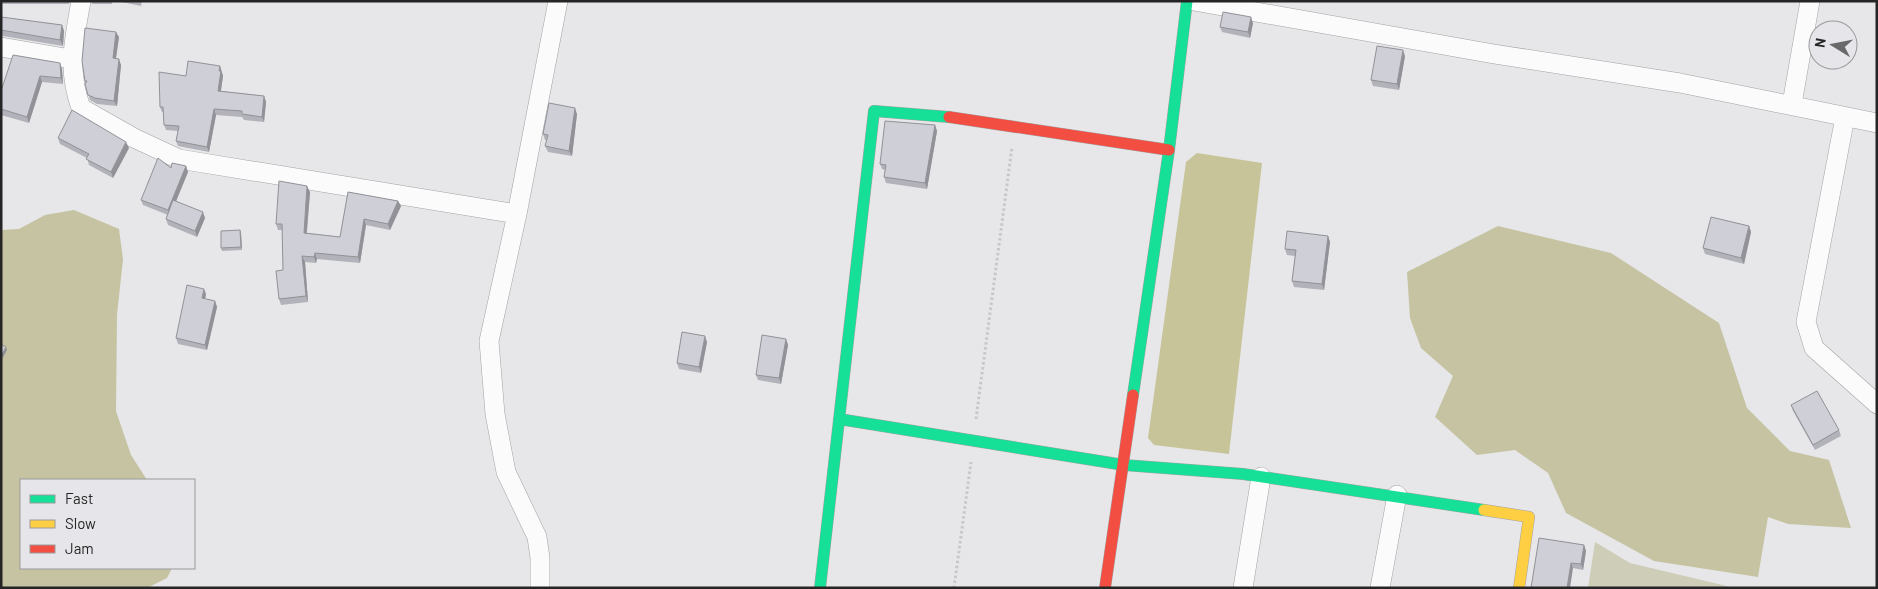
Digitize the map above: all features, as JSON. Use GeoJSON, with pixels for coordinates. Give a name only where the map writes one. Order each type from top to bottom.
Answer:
{"type":"FeatureCollection","features":[{"type":"Feature","properties":{"kind":"street"},"geometry":{"type":"LineString","coordinates":[[80,1],[71,59],[73,87],[81,108],[134,138],[179,159],[517,214]]}},
{"type":"Feature","properties":{"kind":"street"},"geometry":{"type":"LineString","coordinates":[[540,588],[540,558],[536,537],[506,472],[495,414],[489,341],[517,214],[558,1]]}},
{"type":"Feature","properties":{"kind":"street"},"geometry":{"type":"LineString","coordinates":[[1105,588],[1169,150],[1188,1]]}},
{"type":"Feature","properties":{"kind":"street"},"geometry":{"type":"LineString","coordinates":[[1194,1],[1792,104],[1877,123]]}},
{"type":"Feature","properties":{"kind":"street"},"geometry":{"type":"LineString","coordinates":[[1792,104],[1810,1]]}},
{"type":"Feature","properties":{"kind":"street"},"geometry":{"type":"LineString","coordinates":[[1,47],[71,59]]}},
{"type":"Feature","properties":{"kind":"street"},"geometry":{"type":"LineString","coordinates":[[820,588],[874,111],[944,116],[1169,150]]}},
{"type":"Feature","properties":{"kind":"street"},"geometry":{"type":"LineString","coordinates":[[1846,117],[1806,322],[1814,348],[1877,404]]}},
{"type":"Feature","properties":{"kind":"street"},"geometry":{"type":"LineString","coordinates":[[839,419],[1124,464],[1261,477],[1397,495],[1529,517],[1519,588]]}},
{"type":"Feature","properties":{"kind":"street"},"geometry":{"type":"LineString","coordinates":[[1243,588],[1261,477]]}},
{"type":"Feature","properties":{"kind":"street"},"geometry":{"type":"LineString","coordinates":[[1380,588],[1397,495]]}},
{"type":"Feature","properties":{"kind":"path"},"geometry":{"type":"LineString","coordinates":[[954,588],[1015,126]]}},
{"type":"Feature","properties":{"kind":"green space"},"geometry":{"type":"Polygon","coordinates":[[[1595,542],[1630,563],[1735,588],[1588,588],[1595,542]]]}},
{"type":"Feature","properties":{"kind":"shaded area"},"geometry":{"type":"Polygon","coordinates":[[[1197,153],[1262,163],[1229,454],[1154,445],[1148,438],[1186,162],[1197,153]]]}},
{"type":"Feature","properties":{"kind":"shaded area"},"geometry":{"type":"Polygon","coordinates":[[[74,210],[119,229],[123,259],[117,315],[116,411],[131,455],[146,479],[20,479],[20,569],[172,569],[167,578],[147,588],[1,588],[1,230],[19,229],[45,215],[74,210]]]}},
{"type":"Feature","properties":{"kind":"shaded area"},"geometry":{"type":"Polygon","coordinates":[[[1498,226],[1611,253],[1719,323],[1747,408],[1790,451],[1829,460],[1851,528],[1788,524],[1768,517],[1758,577],[1654,561],[1566,513],[1548,473],[1515,450],[1477,455],[1435,417],[1453,376],[1421,348],[1410,318],[1407,272],[1498,226]]]}},
{"type":"Feature","properties":{"kind":"building"},"geometry":{"type":"Polygon","coordinates":[[[1223,12],[1251,17],[1248,32],[1220,27],[1223,12]]]}},
{"type":"Feature","properties":{"kind":"building"},"geometry":{"type":"Polygon","coordinates":[[[1,17],[62,25],[60,40],[1,30],[1,17]]]}},
{"type":"Feature","properties":{"kind":"building"},"geometry":{"type":"Polygon","coordinates":[[[85,28],[116,32],[113,58],[119,59],[114,101],[88,95],[82,61],[85,28]]]}},
{"type":"Feature","properties":{"kind":"building"},"geometry":{"type":"Polygon","coordinates":[[[1377,46],[1403,50],[1397,84],[1371,80],[1377,46]]]}},
{"type":"Feature","properties":{"kind":"building"},"geometry":{"type":"Polygon","coordinates":[[[13,55],[60,63],[61,78],[40,76],[27,117],[1,109],[1,91],[13,55]]]}},
{"type":"Feature","properties":{"kind":"building"},"geometry":{"type":"Polygon","coordinates":[[[188,61],[220,66],[218,91],[264,96],[262,117],[242,114],[242,111],[214,109],[207,147],[176,141],[179,126],[164,125],[163,107],[160,107],[159,72],[186,76],[188,61]]]}},
{"type":"Feature","properties":{"kind":"building"},"geometry":{"type":"Polygon","coordinates":[[[549,103],[575,108],[569,151],[545,146],[548,135],[543,134],[549,103]]]}},
{"type":"Feature","properties":{"kind":"building"},"geometry":{"type":"Polygon","coordinates":[[[72,110],[126,142],[111,172],[86,159],[89,154],[58,138],[72,110]]]}},
{"type":"Feature","properties":{"kind":"building"},"geometry":{"type":"Polygon","coordinates":[[[885,121],[935,125],[925,183],[884,177],[886,165],[880,164],[885,121]]]}},
{"type":"Feature","properties":{"kind":"building"},"geometry":{"type":"Polygon","coordinates":[[[158,158],[171,168],[172,163],[186,166],[168,210],[141,200],[158,158]]]}},
{"type":"Feature","properties":{"kind":"building"},"geometry":{"type":"Polygon","coordinates":[[[279,181],[307,186],[304,233],[340,237],[348,192],[398,201],[388,224],[364,219],[358,257],[315,253],[314,257],[302,256],[306,296],[279,299],[276,271],[283,270],[282,224],[276,224],[279,181]]]}},
{"type":"Feature","properties":{"kind":"building"},"geometry":{"type":"Polygon","coordinates":[[[173,200],[203,212],[195,231],[166,219],[173,200]]]}},
{"type":"Feature","properties":{"kind":"building"},"geometry":{"type":"Polygon","coordinates":[[[1711,217],[1749,226],[1741,258],[1703,248],[1711,217]]]}},
{"type":"Feature","properties":{"kind":"building"},"geometry":{"type":"Polygon","coordinates":[[[240,230],[241,247],[221,248],[221,231],[240,230]]]}},
{"type":"Feature","properties":{"kind":"building"},"geometry":{"type":"Polygon","coordinates":[[[1287,231],[1328,236],[1322,284],[1292,281],[1296,250],[1285,249],[1287,231]]]}},
{"type":"Feature","properties":{"kind":"building"},"geometry":{"type":"Polygon","coordinates":[[[187,285],[204,289],[202,298],[215,301],[205,345],[176,338],[187,285]]]}},
{"type":"Feature","properties":{"kind":"building"},"geometry":{"type":"Polygon","coordinates":[[[682,332],[705,336],[699,367],[677,363],[682,332]]]}},
{"type":"Feature","properties":{"kind":"building"},"geometry":{"type":"Polygon","coordinates":[[[762,335],[786,339],[779,378],[756,375],[762,335]]]}},
{"type":"Feature","properties":{"kind":"building"},"geometry":{"type":"Polygon","coordinates":[[[1,344],[6,347],[1,356],[1,344]]]}},
{"type":"Feature","properties":{"kind":"building"},"geometry":{"type":"Polygon","coordinates":[[[1817,391],[1839,430],[1813,445],[1791,405],[1817,391]]]}},
{"type":"Feature","properties":{"kind":"building"},"geometry":{"type":"Polygon","coordinates":[[[1539,538],[1584,545],[1581,564],[1571,563],[1567,588],[1531,588],[1539,538]]]}},
{"type":"Feature","properties":{"kind":"traffic: fast"},"geometry":{"type":"LineString","coordinates":[[1133,395],[1169,150],[1187,1]]}},
{"type":"Feature","properties":{"kind":"traffic: fast"},"geometry":{"type":"LineString","coordinates":[[820,588],[874,111],[949,117]]}},
{"type":"Feature","properties":{"kind":"traffic: fast"},"geometry":{"type":"LineString","coordinates":[[839,419],[1124,465],[1243,474],[1484,510]]}},
{"type":"Feature","properties":{"kind":"traffic: slow"},"geometry":{"type":"LineString","coordinates":[[1484,510],[1529,517],[1519,588]]}},
{"type":"Feature","properties":{"kind":"traffic: jam"},"geometry":{"type":"LineString","coordinates":[[949,117],[1169,150]]}},
{"type":"Feature","properties":{"kind":"traffic: jam"},"geometry":{"type":"LineString","coordinates":[[1105,588],[1133,395]]}}]}
